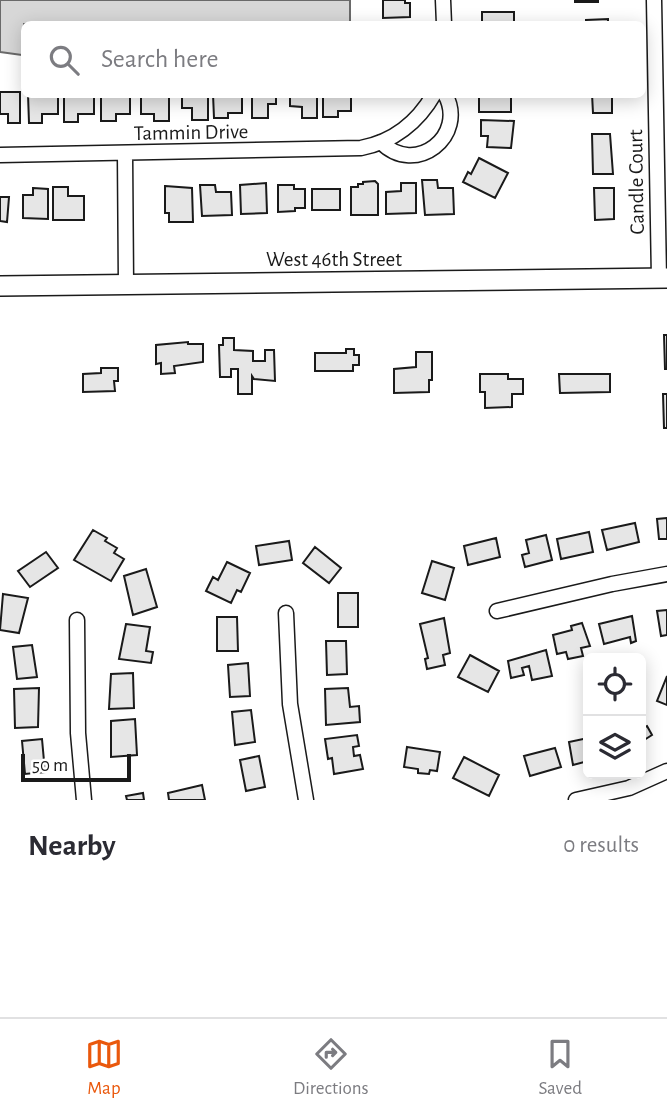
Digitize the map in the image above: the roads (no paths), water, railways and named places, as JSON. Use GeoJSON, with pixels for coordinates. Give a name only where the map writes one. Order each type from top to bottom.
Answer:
{"type":"FeatureCollection","features":[{"type":"Feature","properties":{"kind":"street"},"geometry":{"type":"LineString","coordinates":[[443,0],[444,21]]}},
{"type":"Feature","properties":{"kind":"street","name":"Candle Court"},"geometry":{"type":"LineString","coordinates":[[654,0],[663,278]]}},
{"type":"Feature","properties":{"kind":"street"},"geometry":{"type":"LineString","coordinates":[[431,98],[420,115],[400,132],[381,142],[391,151],[405,155],[418,155],[431,149],[442,140],[449,126],[450,106],[447,98]]}},
{"type":"Feature","properties":{"kind":"street","name":"Tammin Drive"},"geometry":{"type":"LineString","coordinates":[[0,155],[345,150],[381,142]]}},
{"type":"Feature","properties":{"kind":"street"},"geometry":{"type":"LineString","coordinates":[[125,154],[127,284]]}},
{"type":"Feature","properties":{"kind":"street","name":"West 46th Street"},"geometry":{"type":"LineString","coordinates":[[0,286],[454,283],[663,278]]}},
{"type":"Feature","properties":{"kind":"street"},"geometry":{"type":"LineString","coordinates":[[497,611],[612,584],[667,575]]}},
{"type":"Feature","properties":{"kind":"street"},"geometry":{"type":"LineString","coordinates":[[286,613],[290,704],[306,800]]}},
{"type":"Feature","properties":{"kind":"street"},"geometry":{"type":"LineString","coordinates":[[77,620],[78,733],[84,800]]}},
{"type":"Feature","properties":{"kind":"street"},"geometry":{"type":"LineString","coordinates":[[576,800],[629,788],[667,771]]}}]}
